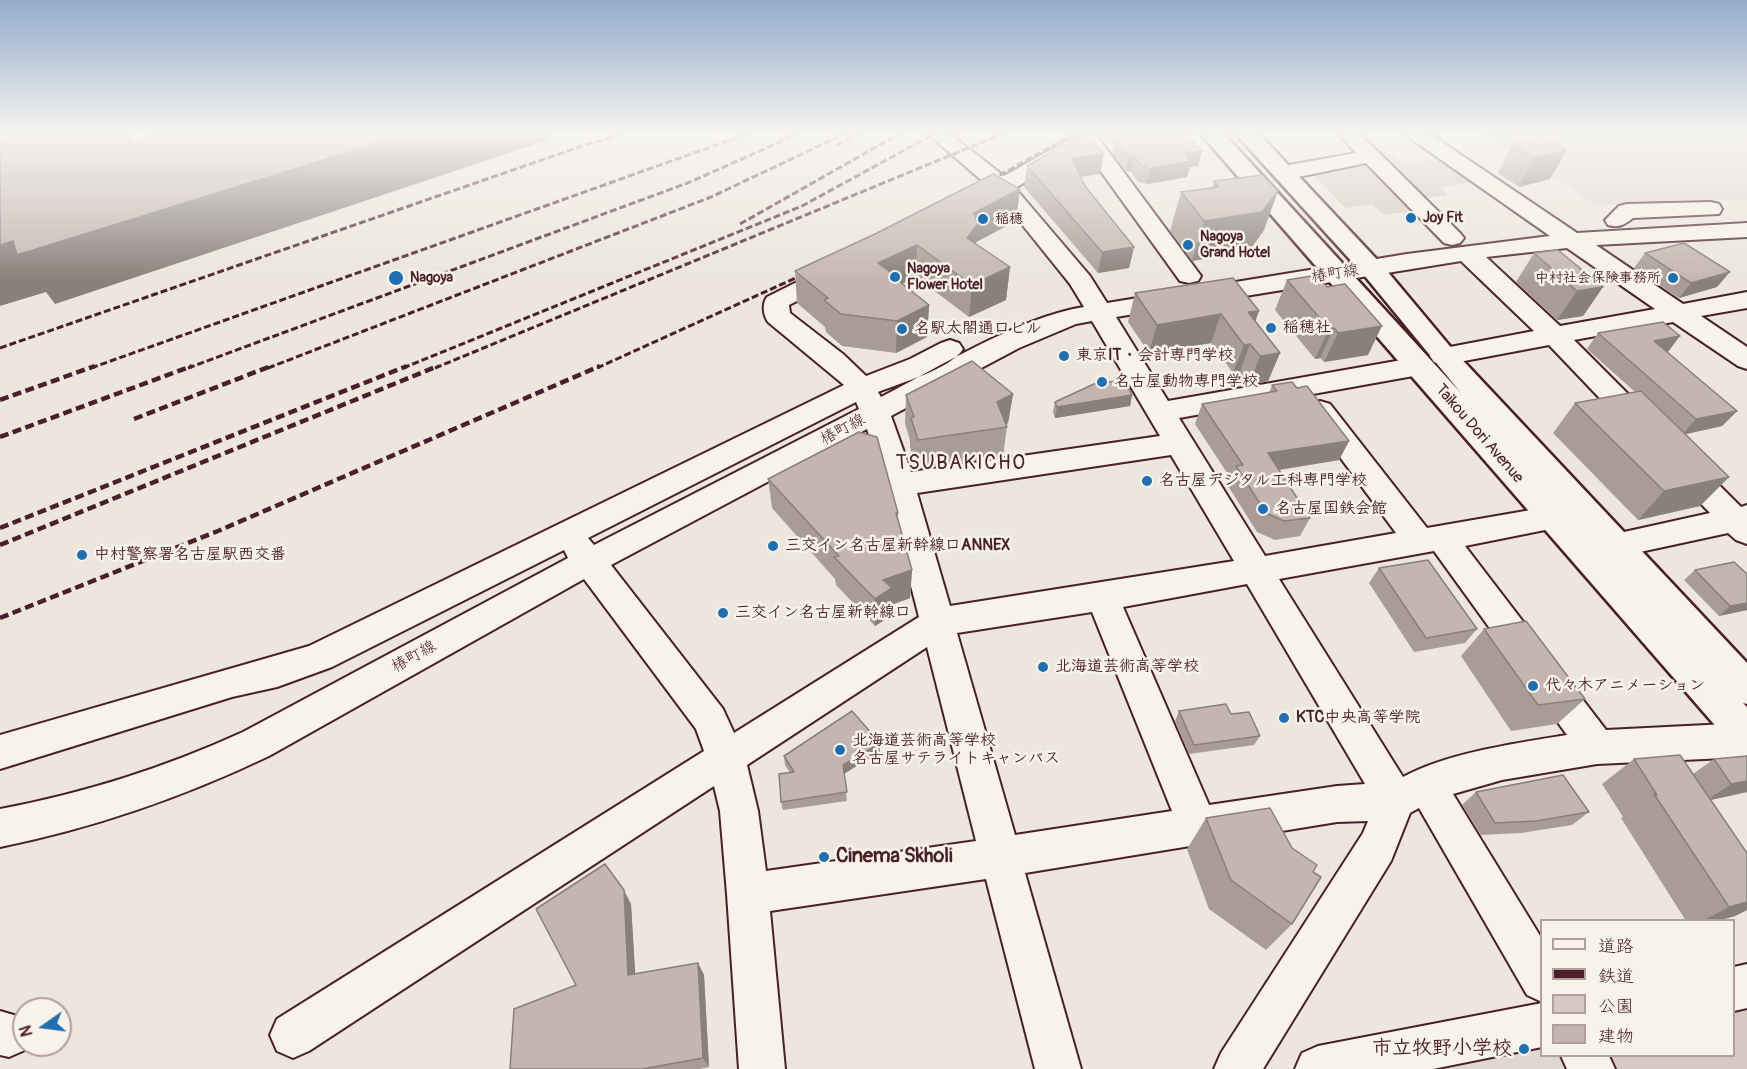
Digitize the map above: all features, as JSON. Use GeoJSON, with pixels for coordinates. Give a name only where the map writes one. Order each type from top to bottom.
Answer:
{"type":"FeatureCollection","features":[{"type":"Feature","properties":{"kind":"main road","name":"Taikou Dori Avenue"},"geometry":{"type":"LineString","coordinates":[[1264,184],[1345,262],[1431,361],[1554,519],[1747,734]]}},
{"type":"Feature","properties":{"kind":"main road","name":"Taikou Dori Avenue"},"geometry":{"type":"LineString","coordinates":[[1291,184],[1345,262]]}},
{"type":"Feature","properties":{"kind":"main road","name":"Taikou Dori Avenue"},"geometry":{"type":"LineString","coordinates":[[1431,361],[1617,545],[1747,688]]}},
{"type":"Feature","properties":{"kind":"street"},"geometry":{"type":"LineString","coordinates":[[999,184],[1081,281],[1255,570],[1540,977]]}},
{"type":"Feature","properties":{"kind":"street"},"geometry":{"type":"LineString","coordinates":[[947,216],[1006,184]]}},
{"type":"Feature","properties":{"kind":"street"},"geometry":{"type":"LineString","coordinates":[[1124,184],[1189,276]]}},
{"type":"Feature","properties":{"kind":"street"},"geometry":{"type":"LineString","coordinates":[[1399,184],[1556,336],[1743,523]]}},
{"type":"Feature","properties":{"kind":"street"},"geometry":{"type":"LineString","coordinates":[[1490,184],[1747,360]]}},
{"type":"Feature","properties":{"kind":"street"},"geometry":{"type":"LineString","coordinates":[[1747,209],[1627,211],[1619,228],[1660,243],[1747,239]]}},
{"type":"Feature","properties":{"kind":"street","name":"椿町線"},"geometry":{"type":"LineString","coordinates":[[1460,245],[1572,239],[1619,228],[1747,217]]}},
{"type":"Feature","properties":{"kind":"street","name":"椿町線"},"geometry":{"type":"LineString","coordinates":[[1094,303],[1460,245],[1550,225],[1681,231],[1747,230]]}},
{"type":"Feature","properties":{"kind":"street","name":"椿町線"},"geometry":{"type":"LineString","coordinates":[[0,752],[232,682],[292,668],[320,657],[569,534],[868,401],[1070,317],[1094,303],[1189,276],[1345,262]]}},
{"type":"Feature","properties":{"kind":"street"},"geometry":{"type":"LineString","coordinates":[[852,264],[776,302],[777,316],[831,360],[868,401],[900,485],[1059,1069]]}},
{"type":"Feature","properties":{"kind":"street"},"geometry":{"type":"LineString","coordinates":[[1160,412],[1302,387],[1747,300]]}},
{"type":"Feature","properties":{"kind":"street"},"geometry":{"type":"LineString","coordinates":[[1302,387],[1430,539],[1597,747]]}},
{"type":"Feature","properties":{"kind":"street","name":"椿町線"},"geometry":{"type":"LineString","coordinates":[[0,828],[38,821],[144,792],[203,770],[267,739],[590,562],[868,401]]}},
{"type":"Feature","properties":{"kind":"street"},"geometry":{"type":"LineString","coordinates":[[900,485],[1179,443]]}},
{"type":"Feature","properties":{"kind":"street"},"geometry":{"type":"LineString","coordinates":[[293,1035],[938,622],[1102,597],[1554,519]]}},
{"type":"Feature","properties":{"kind":"street"},"geometry":{"type":"LineString","coordinates":[[1617,545],[1743,523]]}},
{"type":"Feature","properties":{"kind":"street"},"geometry":{"type":"LineString","coordinates":[[569,534],[710,720],[726,758],[739,811],[762,1069]]}},
{"type":"Feature","properties":{"kind":"street"},"geometry":{"type":"LineString","coordinates":[[1102,597],[1198,826]]}},
{"type":"Feature","properties":{"kind":"street"},"geometry":{"type":"LineString","coordinates":[[748,894],[1001,857],[1411,792],[1502,763],[1597,747],[1747,740]]}},
{"type":"Feature","properties":{"kind":"street"},"geometry":{"type":"LineString","coordinates":[[1237,1069],[1411,792]]}},
{"type":"Feature","properties":{"kind":"street"},"geometry":{"type":"LineString","coordinates":[[1318,1069],[1540,1025]]}},
{"type":"Feature","properties":{"kind":"shaded area"},"geometry":{"type":"Polygon","coordinates":[[[1563,184],[1747,184],[1747,200],[1681,200],[1596,205],[1563,184]]]}},
{"type":"Feature","properties":{"kind":"shaded area","name":"市立牧野小学校"},"geometry":{"type":"Polygon","coordinates":[[[1540,1042],[1540,1057],[1571,1057],[1578,1069],[1402,1069],[1540,1042]]]}},
{"type":"Feature","properties":{"kind":"green space"},"geometry":{"type":"Polygon","coordinates":[[[1322,184],[1393,184],[1420,210],[1384,215],[1372,204],[1345,208],[1322,184]]]}},
{"type":"Feature","properties":{"kind":"green space"},"geometry":{"type":"Polygon","coordinates":[[[1405,184],[1462,184],[1441,188],[1447,195],[1420,199],[1405,184]]]}},
{"type":"Feature","properties":{"kind":"green space"},"geometry":{"type":"Polygon","coordinates":[[[1735,1005],[1747,1010],[1747,1069],[1608,1069],[1601,1057],[1735,1057],[1735,1005]]]}},
{"type":"Feature","properties":{"kind":"building"},"geometry":{"type":"Polygon","coordinates":[[[0,184],[246,184],[17,255],[13,241],[0,245],[0,184]]]}},
{"type":"Feature","properties":{"kind":"building"},"geometry":{"type":"Polygon","coordinates":[[[974,184],[1011,184],[1020,189],[974,213],[978,224],[967,238],[1010,267],[972,285],[917,245],[878,263],[929,305],[897,321],[841,314],[824,300],[828,298],[795,271],[875,234],[974,184]]]}},
{"type":"Feature","properties":{"kind":"building"},"geometry":{"type":"Polygon","coordinates":[[[1043,184],[1084,184],[1134,247],[1102,252],[1043,184]]]}},
{"type":"Feature","properties":{"kind":"building"},"geometry":{"type":"Polygon","coordinates":[[[1216,184],[1271,184],[1278,191],[1262,212],[1204,221],[1181,192],[1219,187],[1216,184]]]}},
{"type":"Feature","properties":{"kind":"building"},"geometry":{"type":"Polygon","coordinates":[[[1684,243],[1730,272],[1691,283],[1645,253],[1684,243]]]}},
{"type":"Feature","properties":{"kind":"building"},"geometry":{"type":"Polygon","coordinates":[[[1558,250],[1603,287],[1577,291],[1534,253],[1558,250]]]}},
{"type":"Feature","properties":{"kind":"building"},"geometry":{"type":"Polygon","coordinates":[[[1311,276],[1317,284],[1324,283],[1327,287],[1345,284],[1382,326],[1338,333],[1334,328],[1329,329],[1287,280],[1311,276]]]}},
{"type":"Feature","properties":{"kind":"building"},"geometry":{"type":"Polygon","coordinates":[[[1233,278],[1259,311],[1248,312],[1280,353],[1260,356],[1250,344],[1244,345],[1221,314],[1157,325],[1135,293],[1233,278]]]}},
{"type":"Feature","properties":{"kind":"building"},"geometry":{"type":"Polygon","coordinates":[[[1663,322],[1680,336],[1654,341],[1737,411],[1696,419],[1598,333],[1663,322]]]}},
{"type":"Feature","properties":{"kind":"building"},"geometry":{"type":"Polygon","coordinates":[[[972,361],[1013,394],[997,402],[1007,427],[918,440],[911,418],[914,417],[906,395],[972,361]]]}},
{"type":"Feature","properties":{"kind":"building"},"geometry":{"type":"Polygon","coordinates":[[[1124,380],[1132,395],[1057,407],[1055,402],[1094,384],[1124,380]]]}},
{"type":"Feature","properties":{"kind":"building"},"geometry":{"type":"Polygon","coordinates":[[[1292,382],[1297,388],[1307,386],[1349,441],[1268,453],[1310,518],[1284,521],[1266,513],[1236,466],[1243,465],[1202,404],[1277,391],[1272,385],[1292,382]]]}},
{"type":"Feature","properties":{"kind":"building"},"geometry":{"type":"Polygon","coordinates":[[[1641,391],[1729,477],[1664,491],[1575,403],[1641,391]]]}},
{"type":"Feature","properties":{"kind":"building"},"geometry":{"type":"Polygon","coordinates":[[[859,432],[877,437],[912,570],[883,580],[892,588],[875,599],[834,557],[839,556],[768,479],[859,432]]]}},
{"type":"Feature","properties":{"kind":"building"},"geometry":{"type":"Polygon","coordinates":[[[1428,560],[1477,629],[1426,638],[1379,568],[1428,560]]]}},
{"type":"Feature","properties":{"kind":"building"},"geometry":{"type":"Polygon","coordinates":[[[1734,562],[1747,574],[1747,603],[1730,606],[1695,570],[1734,562]]]}},
{"type":"Feature","properties":{"kind":"building"},"geometry":{"type":"Polygon","coordinates":[[[1526,621],[1585,699],[1538,705],[1484,629],[1526,621]]]}},
{"type":"Feature","properties":{"kind":"building"},"geometry":{"type":"Polygon","coordinates":[[[1226,704],[1231,714],[1249,712],[1260,736],[1194,745],[1179,711],[1226,704]]]}},
{"type":"Feature","properties":{"kind":"building"},"geometry":{"type":"Polygon","coordinates":[[[852,711],[880,743],[843,765],[847,792],[781,802],[779,774],[794,772],[784,756],[852,711]]]}},
{"type":"Feature","properties":{"kind":"building"},"geometry":{"type":"Polygon","coordinates":[[[1680,755],[1747,853],[1747,902],[1729,907],[1654,794],[1657,795],[1634,759],[1680,755]]]}},
{"type":"Feature","properties":{"kind":"building"},"geometry":{"type":"Polygon","coordinates":[[[1747,756],[1747,781],[1731,784],[1714,759],[1747,756]]]}},
{"type":"Feature","properties":{"kind":"building"},"geometry":{"type":"Polygon","coordinates":[[[1563,775],[1589,812],[1536,821],[1495,823],[1476,792],[1563,775]]]}},
{"type":"Feature","properties":{"kind":"building"},"geometry":{"type":"Polygon","coordinates":[[[1270,808],[1292,848],[1317,865],[1313,872],[1321,877],[1292,924],[1231,880],[1206,818],[1270,808]]]}},
{"type":"Feature","properties":{"kind":"building"},"geometry":{"type":"Polygon","coordinates":[[[605,864],[624,890],[628,975],[698,963],[703,1058],[642,1069],[510,1069],[514,1009],[576,985],[536,909],[605,864]]]}},
{"type":"Feature","properties":{"kind":"railway"},"geometry":{"type":"LineString","coordinates":[[0,348],[473,184]]}},
{"type":"Feature","properties":{"kind":"railway"},"geometry":{"type":"LineString","coordinates":[[91,368],[607,184]]}},
{"type":"Feature","properties":{"kind":"railway"},"geometry":{"type":"LineString","coordinates":[[188,368],[685,184]]}},
{"type":"Feature","properties":{"kind":"railway"},"geometry":{"type":"LineString","coordinates":[[268,368],[711,197],[739,184]]}},
{"type":"Feature","properties":{"kind":"railway"},"geometry":{"type":"LineString","coordinates":[[740,224],[811,184]]}},
{"type":"Feature","properties":{"kind":"railway"},"geometry":{"type":"LineString","coordinates":[[403,368],[802,206],[843,184]]}},
{"type":"Feature","properties":{"kind":"railway"},"geometry":{"type":"LineString","coordinates":[[435,368],[881,184]]}},
{"type":"Feature","properties":{"kind":"railway"},"geometry":{"type":"LineString","coordinates":[[597,368],[811,271]]}},
{"type":"Feature","properties":{"kind":"railway"},"geometry":{"type":"LineString","coordinates":[[0,400],[95,366]]}},
{"type":"Feature","properties":{"kind":"railway"},"geometry":{"type":"LineString","coordinates":[[0,437],[192,366]]}},
{"type":"Feature","properties":{"kind":"railway"},"geometry":{"type":"LineString","coordinates":[[134,419],[271,366]]}},
{"type":"Feature","properties":{"kind":"railway"},"geometry":{"type":"LineString","coordinates":[[0,528],[407,366]]}},
{"type":"Feature","properties":{"kind":"railway"},"geometry":{"type":"LineString","coordinates":[[0,545],[438,366]]}},
{"type":"Feature","properties":{"kind":"railway"},"geometry":{"type":"LineString","coordinates":[[0,618],[218,531],[600,366]]}},
{"type":"Feature","properties":{"kind":"place","name":"Joy Fit"},"geometry":{"type":"Point","coordinates":[1411,218]}},
{"type":"Feature","properties":{"kind":"place","name":"稲穂"},"geometry":{"type":"Point","coordinates":[983,219]}},
{"type":"Feature","properties":{"kind":"place","name":"Nagoya Grand Hotel"},"geometry":{"type":"Point","coordinates":[1188,245]}},
{"type":"Feature","properties":{"kind":"place","name":"Nagoya Flower Hotel"},"geometry":{"type":"Point","coordinates":[895,277]}},
{"type":"Feature","properties":{"kind":"place","name":"Nagoya"},"geometry":{"type":"Point","coordinates":[396,278]}},
{"type":"Feature","properties":{"kind":"place","name":"中村社会保険事務所"},"geometry":{"type":"Point","coordinates":[1673,278]}},
{"type":"Feature","properties":{"kind":"place","name":"稲穂社"},"geometry":{"type":"Point","coordinates":[1271,328]}},
{"type":"Feature","properties":{"kind":"place","name":"名駅太閤通口ビル"},"geometry":{"type":"Point","coordinates":[902,329]}},
{"type":"Feature","properties":{"kind":"place","name":"東京IT・会計専門学校"},"geometry":{"type":"Point","coordinates":[1064,356]}},
{"type":"Feature","properties":{"kind":"place","name":"名古屋動物専門学校"},"geometry":{"type":"Point","coordinates":[1102,382]}},
{"type":"Feature","properties":{"kind":"place","name":"名古屋デジタル工科専門学校"},"geometry":{"type":"Point","coordinates":[1147,481]}},
{"type":"Feature","properties":{"kind":"place","name":"名古屋国鉄会館"},"geometry":{"type":"Point","coordinates":[1263,509]}},
{"type":"Feature","properties":{"kind":"place","name":"三交イン名古屋新幹線口ANNEX"},"geometry":{"type":"Point","coordinates":[773,546]}},
{"type":"Feature","properties":{"kind":"place","name":"中村警察署名古屋駅西交番"},"geometry":{"type":"Point","coordinates":[82,555]}},
{"type":"Feature","properties":{"kind":"place","name":"三交イン名古屋新幹線口"},"geometry":{"type":"Point","coordinates":[723,613]}},
{"type":"Feature","properties":{"kind":"place","name":"北海道芸術高等学校"},"geometry":{"type":"Point","coordinates":[1043,667]}},
{"type":"Feature","properties":{"kind":"place","name":"代々木アニメーション"},"geometry":{"type":"Point","coordinates":[1533,686]}},
{"type":"Feature","properties":{"kind":"place","name":"KTC中央高等学院"},"geometry":{"type":"Point","coordinates":[1284,718]}},
{"type":"Feature","properties":{"kind":"place","name":"北海道芸術高等学校 名古屋サテライトキャンパス"},"geometry":{"type":"Point","coordinates":[840,750]}},
{"type":"Feature","properties":{"kind":"place","name":"Cinema Skholi"},"geometry":{"type":"Point","coordinates":[824,857]}},
{"type":"Feature","properties":{"kind":"place","name":"市立牧野小学校"},"geometry":{"type":"Point","coordinates":[1524,1049]}},
{"type":"Feature","properties":{"kind":"district","name":"TSUBAKICHO"},"geometry":{"type":"Point","coordinates":[961,464]}}]}
